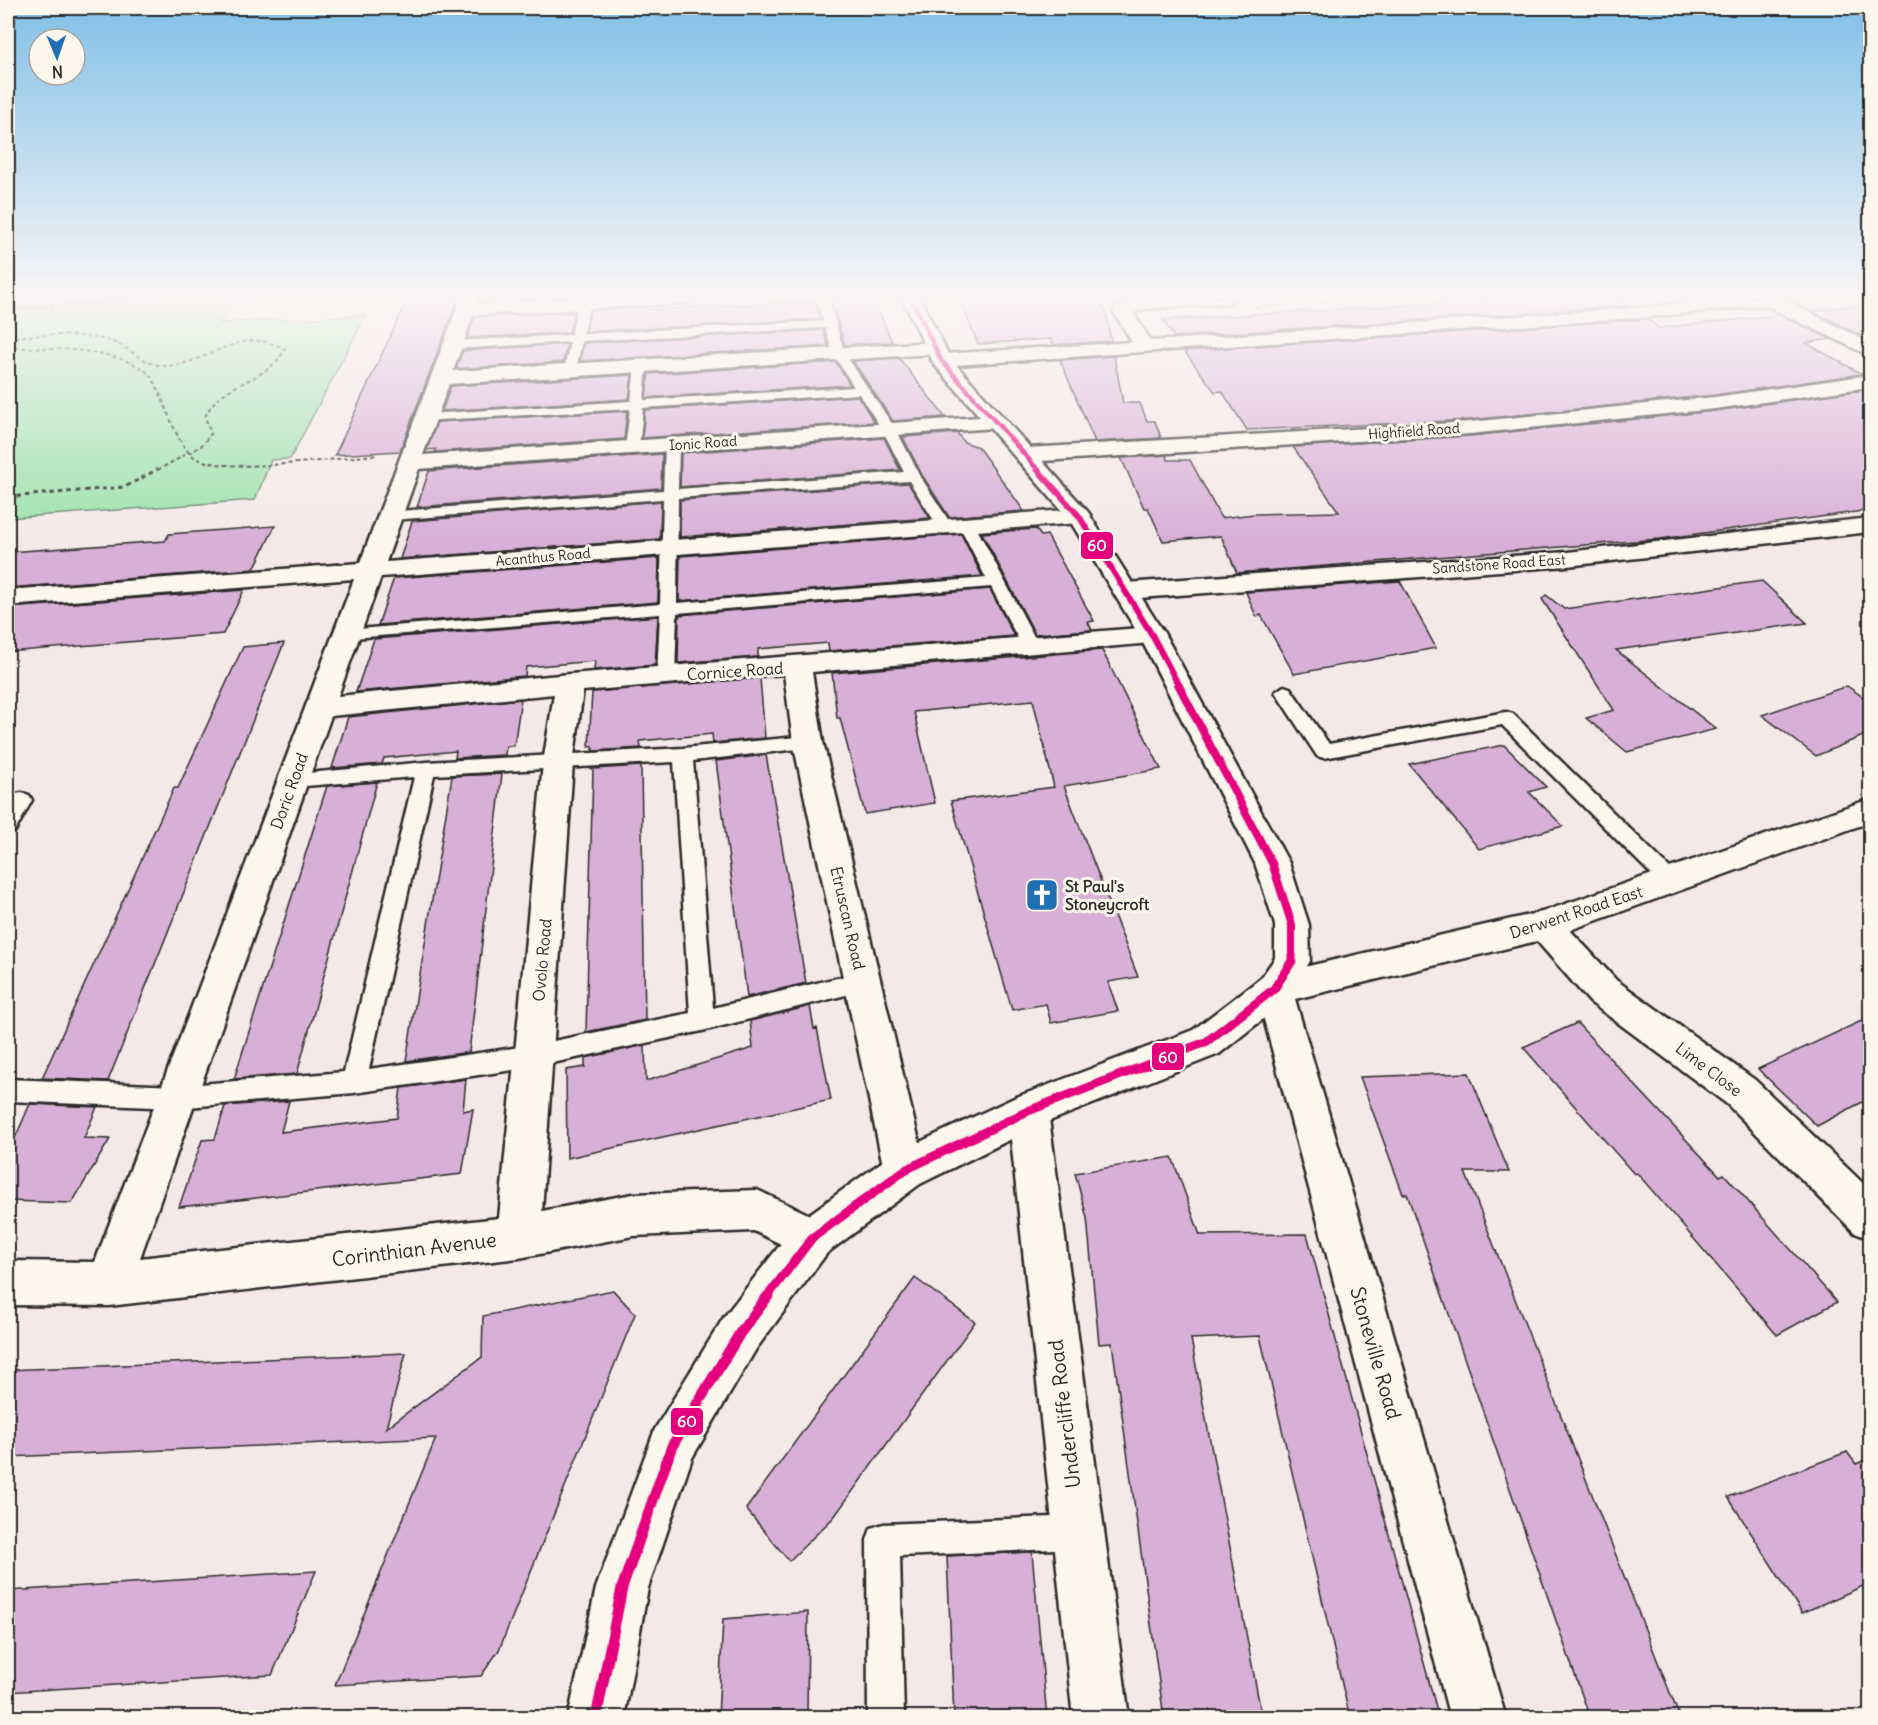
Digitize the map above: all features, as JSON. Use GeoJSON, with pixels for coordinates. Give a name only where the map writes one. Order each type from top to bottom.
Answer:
{"type":"FeatureCollection","features":[{"type":"Feature","properties":{"kind":"street","name":"Doric Road"},"geometry":{"type":"LineString","coordinates":[[109,1284],[318,708],[442,378]]}},
{"type":"Feature","properties":{"kind":"street"},"geometry":{"type":"LineString","coordinates":[[596,1718],[622,1588],[672,1446],[740,1333],[812,1238],[905,1170],[1028,1112],[1206,1042],[1274,989],[1292,961],[1294,945],[1292,925],[1272,863],[1152,635],[1079,516],[959,378]]}},
{"type":"Feature","properties":{"kind":"street","name":"Highfield Road"},"geometry":{"type":"LineString","coordinates":[[1027,455],[1470,428],[1715,403],[1870,381]]}},
{"type":"Feature","properties":{"kind":"street","name":"Ionic Road"},"geometry":{"type":"LineString","coordinates":[[413,457],[672,446],[995,422]]}},
{"type":"Feature","properties":{"kind":"street","name":"Acanthus Road"},"geometry":{"type":"LineString","coordinates":[[8,598],[1079,516]]}},
{"type":"Feature","properties":{"kind":"street","name":"Sandstone Road East"},"geometry":{"type":"LineString","coordinates":[[1126,591],[1567,560],[1870,525]]}},
{"type":"Feature","properties":{"kind":"street","name":"Cornice Road"},"geometry":{"type":"LineString","coordinates":[[318,708],[570,683],[1152,635]]}},
{"type":"Feature","properties":{"kind":"street","name":"Etruscan Road"},"geometry":{"type":"LineString","coordinates":[[797,666],[808,742],[905,1170]]}},
{"type":"Feature","properties":{"kind":"street","name":"Ovolo Road"},"geometry":{"type":"LineString","coordinates":[[519,1237],[558,763],[570,683]]}},
{"type":"Feature","properties":{"kind":"street","name":"Derwent Road East"},"geometry":{"type":"LineString","coordinates":[[1274,989],[1544,925],[1870,810]]}},
{"type":"Feature","properties":{"kind":"street","name":"Lime Close"},"geometry":{"type":"LineString","coordinates":[[1544,925],[1603,990],[1741,1092],[1870,1218]]}},
{"type":"Feature","properties":{"kind":"street","name":"Stoneville Road"},"geometry":{"type":"LineString","coordinates":[[1274,989],[1478,1718]]}},
{"type":"Feature","properties":{"kind":"street","name":"Undercliffe Road"},"geometry":{"type":"LineString","coordinates":[[1028,1112],[1101,1718]]}},
{"type":"Feature","properties":{"kind":"street","name":"Corinthian Avenue"},"geometry":{"type":"LineString","coordinates":[[8,1282],[109,1284],[519,1237],[633,1215],[758,1210],[812,1238]]}},
{"type":"Feature","properties":{"kind":"lane"},"geometry":{"type":"LineString","coordinates":[[632,448],[640,378]]}},
{"type":"Feature","properties":{"kind":"lane"},"geometry":{"type":"LineString","coordinates":[[855,378],[890,431],[913,476],[956,526],[995,582],[1030,646]]}},
{"type":"Feature","properties":{"kind":"lane"},"geometry":{"type":"LineString","coordinates":[[427,418],[863,390]]}},
{"type":"Feature","properties":{"kind":"lane"},"geometry":{"type":"LineString","coordinates":[[666,676],[670,609],[668,547],[672,446]]}},
{"type":"Feature","properties":{"kind":"lane"},"geometry":{"type":"LineString","coordinates":[[392,515],[913,476]]}},
{"type":"Feature","properties":{"kind":"lane"},"geometry":{"type":"LineString","coordinates":[[346,635],[995,582]]}},
{"type":"Feature","properties":{"kind":"lane"},"geometry":{"type":"LineString","coordinates":[[1284,692],[1324,751],[1506,718],[1672,880]]}},
{"type":"Feature","properties":{"kind":"lane"},"geometry":{"type":"LineString","coordinates":[[292,780],[426,769],[683,755],[808,742]]}},
{"type":"Feature","properties":{"kind":"lane"},"geometry":{"type":"LineString","coordinates":[[683,755],[702,1021]]}},
{"type":"Feature","properties":{"kind":"lane"},"geometry":{"type":"LineString","coordinates":[[354,1082],[426,769]]}},
{"type":"Feature","properties":{"kind":"lane"},"geometry":{"type":"LineString","coordinates":[[8,802],[22,800],[8,826]]}},
{"type":"Feature","properties":{"kind":"lane"},"geometry":{"type":"LineString","coordinates":[[8,1090],[176,1097],[354,1082],[534,1056],[702,1021],[862,982]]}},
{"type":"Feature","properties":{"kind":"lane"},"geometry":{"type":"LineString","coordinates":[[886,1718],[883,1540],[1078,1532]]}},
{"type":"Feature","properties":{"kind":"path"},"geometry":{"type":"LineString","coordinates":[[152,378],[174,428],[190,452],[200,460],[236,466],[413,457]]}},
{"type":"Feature","properties":{"kind":"path"},"geometry":{"type":"LineString","coordinates":[[8,497],[125,487],[201,446],[211,434],[205,417],[210,404],[231,388],[250,378]]}},
{"type":"Feature","properties":{"kind":"green space"},"geometry":{"type":"Polygon","coordinates":[[[8,378],[332,378],[290,459],[271,460],[255,500],[8,518],[8,378]]]}},
{"type":"Feature","properties":{"kind":"building"},"geometry":{"type":"Polygon","coordinates":[[[371,378],[427,378],[400,451],[335,455],[371,378]]]}},
{"type":"Feature","properties":{"kind":"building"},"geometry":{"type":"Polygon","coordinates":[[[574,378],[632,378],[629,399],[442,411],[451,386],[574,378]]]}},
{"type":"Feature","properties":{"kind":"building"},"geometry":{"type":"Polygon","coordinates":[[[648,378],[846,378],[850,385],[646,398],[648,378]]]}},
{"type":"Feature","properties":{"kind":"building"},"geometry":{"type":"Polygon","coordinates":[[[865,378],[915,378],[945,417],[893,421],[865,378]]]}},
{"type":"Feature","properties":{"kind":"building"},"geometry":{"type":"Polygon","coordinates":[[[1068,378],[1118,378],[1123,403],[1140,403],[1147,421],[1155,421],[1161,438],[1095,442],[1068,378]]]}},
{"type":"Feature","properties":{"kind":"building"},"geometry":{"type":"Polygon","coordinates":[[[1205,378],[1830,378],[1715,395],[1470,420],[1247,430],[1222,391],[1215,392],[1205,378]]]}},
{"type":"Feature","properties":{"kind":"building"},"geometry":{"type":"Polygon","coordinates":[[[1870,389],[1870,510],[1660,539],[1237,573],[1221,536],[1163,541],[1148,508],[1144,508],[1121,458],[1166,455],[1168,460],[1190,460],[1221,518],[1254,514],[1339,512],[1293,447],[1470,436],[1715,411],[1870,389]]]}},
{"type":"Feature","properties":{"kind":"building"},"geometry":{"type":"Polygon","coordinates":[[[858,396],[874,422],[642,438],[645,410],[858,396]]]}},
{"type":"Feature","properties":{"kind":"building"},"geometry":{"type":"Polygon","coordinates":[[[627,411],[624,439],[435,452],[436,449],[427,450],[437,422],[627,411]]]}},
{"type":"Feature","properties":{"kind":"building"},"geometry":{"type":"Polygon","coordinates":[[[957,433],[964,442],[978,447],[1024,511],[949,517],[922,475],[903,437],[957,433]]]}},
{"type":"Feature","properties":{"kind":"building"},"geometry":{"type":"Polygon","coordinates":[[[884,438],[900,470],[680,487],[681,453],[884,438]]]}},
{"type":"Feature","properties":{"kind":"building"},"geometry":{"type":"Polygon","coordinates":[[[662,454],[661,488],[417,507],[429,471],[662,454]]]}},
{"type":"Feature","properties":{"kind":"building"},"geometry":{"type":"Polygon","coordinates":[[[908,483],[930,518],[680,537],[680,500],[908,483]]]}},
{"type":"Feature","properties":{"kind":"building"},"geometry":{"type":"Polygon","coordinates":[[[661,501],[660,539],[400,559],[412,521],[661,501]]]}},
{"type":"Feature","properties":{"kind":"building"},"geometry":{"type":"Polygon","coordinates":[[[275,526],[254,569],[8,588],[8,552],[165,541],[169,534],[275,526]]]}},
{"type":"Feature","properties":{"kind":"building"},"geometry":{"type":"Polygon","coordinates":[[[1036,529],[1041,536],[1047,535],[1094,621],[1088,622],[1092,630],[1035,634],[982,533],[1036,529]]]}},
{"type":"Feature","properties":{"kind":"building"},"geometry":{"type":"Polygon","coordinates":[[[961,534],[982,576],[679,601],[680,556],[961,534]]]}},
{"type":"Feature","properties":{"kind":"building"},"geometry":{"type":"Polygon","coordinates":[[[659,558],[658,602],[378,625],[394,578],[659,558]]]}},
{"type":"Feature","properties":{"kind":"building"},"geometry":{"type":"Polygon","coordinates":[[[1400,581],[1436,648],[1294,674],[1261,615],[1256,616],[1246,592],[1400,581]]]}},
{"type":"Feature","properties":{"kind":"building"},"geometry":{"type":"Polygon","coordinates":[[[1762,581],[1807,623],[1616,650],[1716,729],[1627,752],[1586,718],[1614,710],[1542,599],[1546,595],[1564,609],[1762,581]]]}},
{"type":"Feature","properties":{"kind":"building"},"geometry":{"type":"Polygon","coordinates":[[[990,589],[1014,636],[829,651],[828,643],[758,649],[758,657],[678,663],[679,615],[990,589]]]}},
{"type":"Feature","properties":{"kind":"building"},"geometry":{"type":"Polygon","coordinates":[[[244,590],[223,634],[8,652],[8,608],[244,590]]]}},
{"type":"Feature","properties":{"kind":"building"},"geometry":{"type":"Polygon","coordinates":[[[658,616],[655,665],[594,670],[595,661],[526,667],[525,676],[356,692],[374,639],[658,616]]]}},
{"type":"Feature","properties":{"kind":"building"},"geometry":{"type":"Polygon","coordinates":[[[284,643],[108,1081],[42,1078],[174,788],[178,788],[243,647],[284,643]]]}},
{"type":"Feature","properties":{"kind":"building"},"geometry":{"type":"Polygon","coordinates":[[[1102,650],[1161,769],[1064,786],[1138,977],[1108,982],[1118,1011],[1051,1023],[1046,1004],[1012,1010],[951,801],[1054,787],[1033,700],[914,712],[935,803],[865,814],[840,718],[837,718],[832,673],[1102,650]]]}},
{"type":"Feature","properties":{"kind":"building"},"geometry":{"type":"Polygon","coordinates":[[[760,678],[765,738],[713,743],[712,734],[640,741],[641,748],[593,751],[593,746],[589,747],[592,692],[760,678]]]}},
{"type":"Feature","properties":{"kind":"building"},"geometry":{"type":"Polygon","coordinates":[[[1847,686],[1870,702],[1870,733],[1816,756],[1762,715],[1847,686]]]}},
{"type":"Feature","properties":{"kind":"building"},"geometry":{"type":"Polygon","coordinates":[[[521,699],[514,746],[506,746],[505,755],[455,758],[456,751],[384,758],[382,764],[332,768],[348,717],[521,699]]]}},
{"type":"Feature","properties":{"kind":"building"},"geometry":{"type":"Polygon","coordinates":[[[1504,745],[1546,787],[1529,792],[1563,826],[1479,849],[1409,764],[1504,745]]]}},
{"type":"Feature","properties":{"kind":"building"},"geometry":{"type":"Polygon","coordinates":[[[766,755],[806,983],[747,997],[716,761],[766,755]]]}},
{"type":"Feature","properties":{"kind":"building"},"geometry":{"type":"Polygon","coordinates":[[[641,766],[645,1020],[586,1032],[593,769],[641,766]]]}},
{"type":"Feature","properties":{"kind":"building"},"geometry":{"type":"Polygon","coordinates":[[[502,774],[469,1052],[406,1061],[452,776],[502,774]]]}},
{"type":"Feature","properties":{"kind":"building"},"geometry":{"type":"Polygon","coordinates":[[[377,782],[297,1074],[234,1079],[327,786],[377,782]]]}},
{"type":"Feature","properties":{"kind":"building"},"geometry":{"type":"Polygon","coordinates":[[[810,1006],[814,1029],[817,1028],[831,1100],[567,1158],[566,1070],[585,1067],[585,1058],[645,1045],[646,1081],[753,1048],[750,1021],[810,1006]]]}},
{"type":"Feature","properties":{"kind":"building"},"geometry":{"type":"Polygon","coordinates":[[[1870,1017],[1870,1098],[1817,1126],[1758,1069],[1870,1017]]]}},
{"type":"Feature","properties":{"kind":"building"},"geometry":{"type":"Polygon","coordinates":[[[1577,1023],[1720,1176],[1724,1174],[1837,1302],[1777,1335],[1637,1173],[1634,1174],[1523,1047],[1577,1023]]]}},
{"type":"Feature","properties":{"kind":"building"},"geometry":{"type":"Polygon","coordinates":[[[1469,1073],[1509,1172],[1465,1172],[1680,1718],[1590,1718],[1407,1194],[1403,1194],[1360,1077],[1469,1073]]]}},
{"type":"Feature","properties":{"kind":"building"},"geometry":{"type":"Polygon","coordinates":[[[466,1079],[463,1111],[473,1109],[462,1174],[179,1207],[202,1140],[215,1139],[225,1106],[289,1101],[281,1132],[397,1118],[401,1088],[466,1079]]]}},
{"type":"Feature","properties":{"kind":"building"},"geometry":{"type":"Polygon","coordinates":[[[30,1104],[97,1107],[84,1138],[110,1139],[72,1203],[8,1201],[8,1135],[16,1136],[30,1104]]]}},
{"type":"Feature","properties":{"kind":"building"},"geometry":{"type":"Polygon","coordinates":[[[1172,1157],[1200,1235],[1307,1234],[1439,1718],[1350,1718],[1260,1336],[1191,1339],[1262,1718],[1164,1718],[1112,1343],[1099,1344],[1087,1218],[1075,1173],[1172,1157]]]}},
{"type":"Feature","properties":{"kind":"building"},"geometry":{"type":"Polygon","coordinates":[[[915,1278],[975,1322],[834,1517],[789,1561],[746,1509],[915,1278]]]}},
{"type":"Feature","properties":{"kind":"building"},"geometry":{"type":"Polygon","coordinates":[[[613,1290],[635,1314],[499,1650],[481,1676],[335,1685],[436,1438],[8,1457],[8,1370],[406,1353],[386,1428],[482,1357],[483,1316],[613,1290]]]}},
{"type":"Feature","properties":{"kind":"building"},"geometry":{"type":"Polygon","coordinates":[[[1847,1452],[1856,1464],[1870,1458],[1870,1583],[1802,1613],[1728,1497],[1847,1452]]]}},
{"type":"Feature","properties":{"kind":"building"},"geometry":{"type":"Polygon","coordinates":[[[1032,1552],[1047,1718],[954,1718],[947,1556],[1032,1552]]]}},
{"type":"Feature","properties":{"kind":"building"},"geometry":{"type":"Polygon","coordinates":[[[316,1571],[272,1675],[8,1692],[8,1591],[316,1571]]]}},
{"type":"Feature","properties":{"kind":"building"},"geometry":{"type":"Polygon","coordinates":[[[808,1612],[807,1718],[718,1718],[723,1619],[808,1612]]]}},
{"type":"Feature","properties":{"kind":"transit line","name":"60"},"geometry":{"type":"LineString","coordinates":[[596,1718],[622,1588],[672,1446],[740,1333],[812,1238],[905,1170],[1028,1111],[1206,1042],[1274,989],[1292,961],[1292,925],[1272,863],[1152,635],[1079,516],[957,378]]}},
{"type":"Feature","properties":{"kind":"place","name":"St Paul's Stoneycroft"},"geometry":{"type":"Point","coordinates":[1042,895]}}]}
